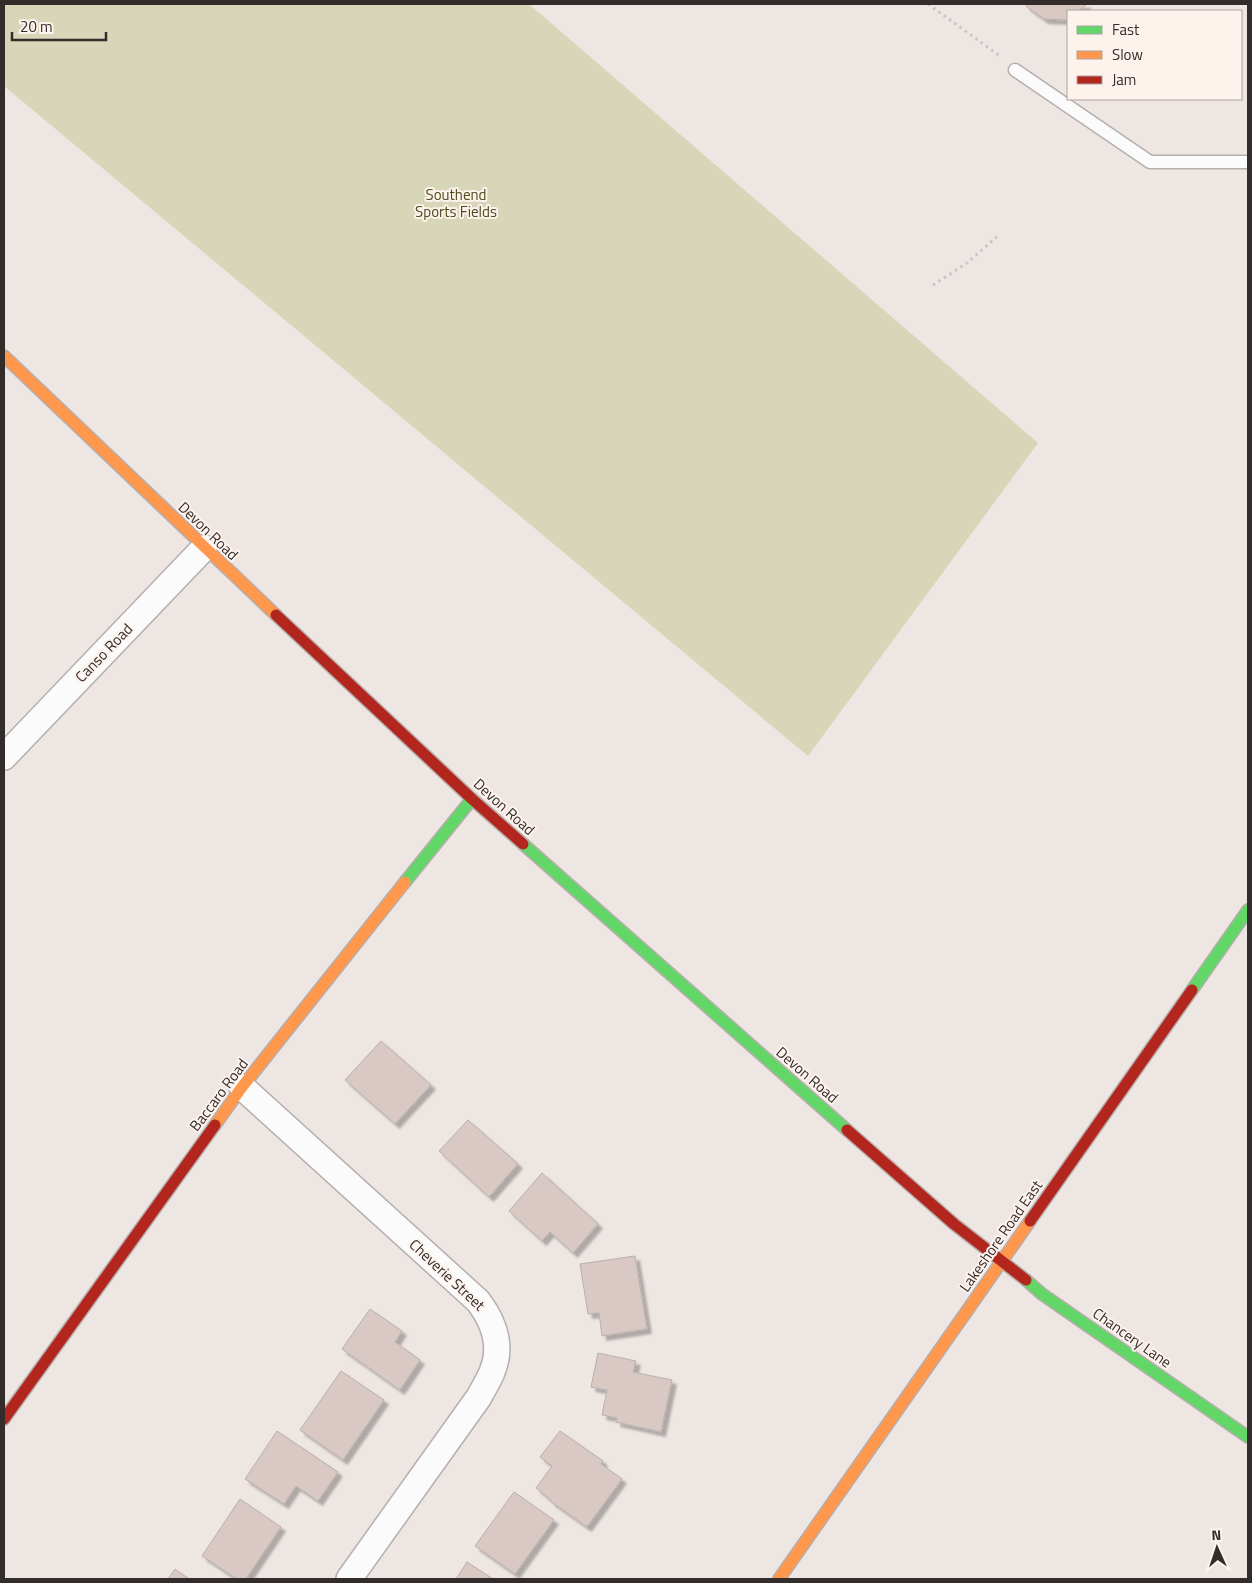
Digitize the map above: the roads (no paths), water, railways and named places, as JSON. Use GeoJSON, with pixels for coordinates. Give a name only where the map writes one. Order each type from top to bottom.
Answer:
{"type":"FeatureCollection","features":[{"type":"Feature","properties":{"kind":"street","name":"Devon Road"},"geometry":{"type":"LineString","coordinates":[[4,356],[204,548],[472,800],[954,1224],[1002,1260]]}},
{"type":"Feature","properties":{"kind":"street","name":"Canso Road"},"geometry":{"type":"LineString","coordinates":[[4,757],[204,548]]}},
{"type":"Feature","properties":{"kind":"street","name":"Baccaro Road"},"geometry":{"type":"LineString","coordinates":[[4,1419],[242,1087],[472,800]]}},
{"type":"Feature","properties":{"kind":"street","name":"Lakeshore Road East"},"geometry":{"type":"LineString","coordinates":[[779,1579],[1248,910]]}},
{"type":"Feature","properties":{"kind":"street","name":"Cheverie Street"},"geometry":{"type":"LineString","coordinates":[[242,1087],[478,1301],[490,1316],[495,1333],[497,1351],[493,1371],[479,1397],[350,1579]]}},
{"type":"Feature","properties":{"kind":"street","name":"Chancery Lane"},"geometry":{"type":"LineString","coordinates":[[1002,1260],[1042,1294],[1248,1437]]}},
{"type":"Feature","properties":{"kind":"lane"},"geometry":{"type":"LineString","coordinates":[[1016,70],[1150,162],[1248,162]]}},
{"type":"Feature","properties":{"kind":"park label","name":"Southend Sports Fields"},"geometry":{"type":"Point","coordinates":[456,204]}}]}
